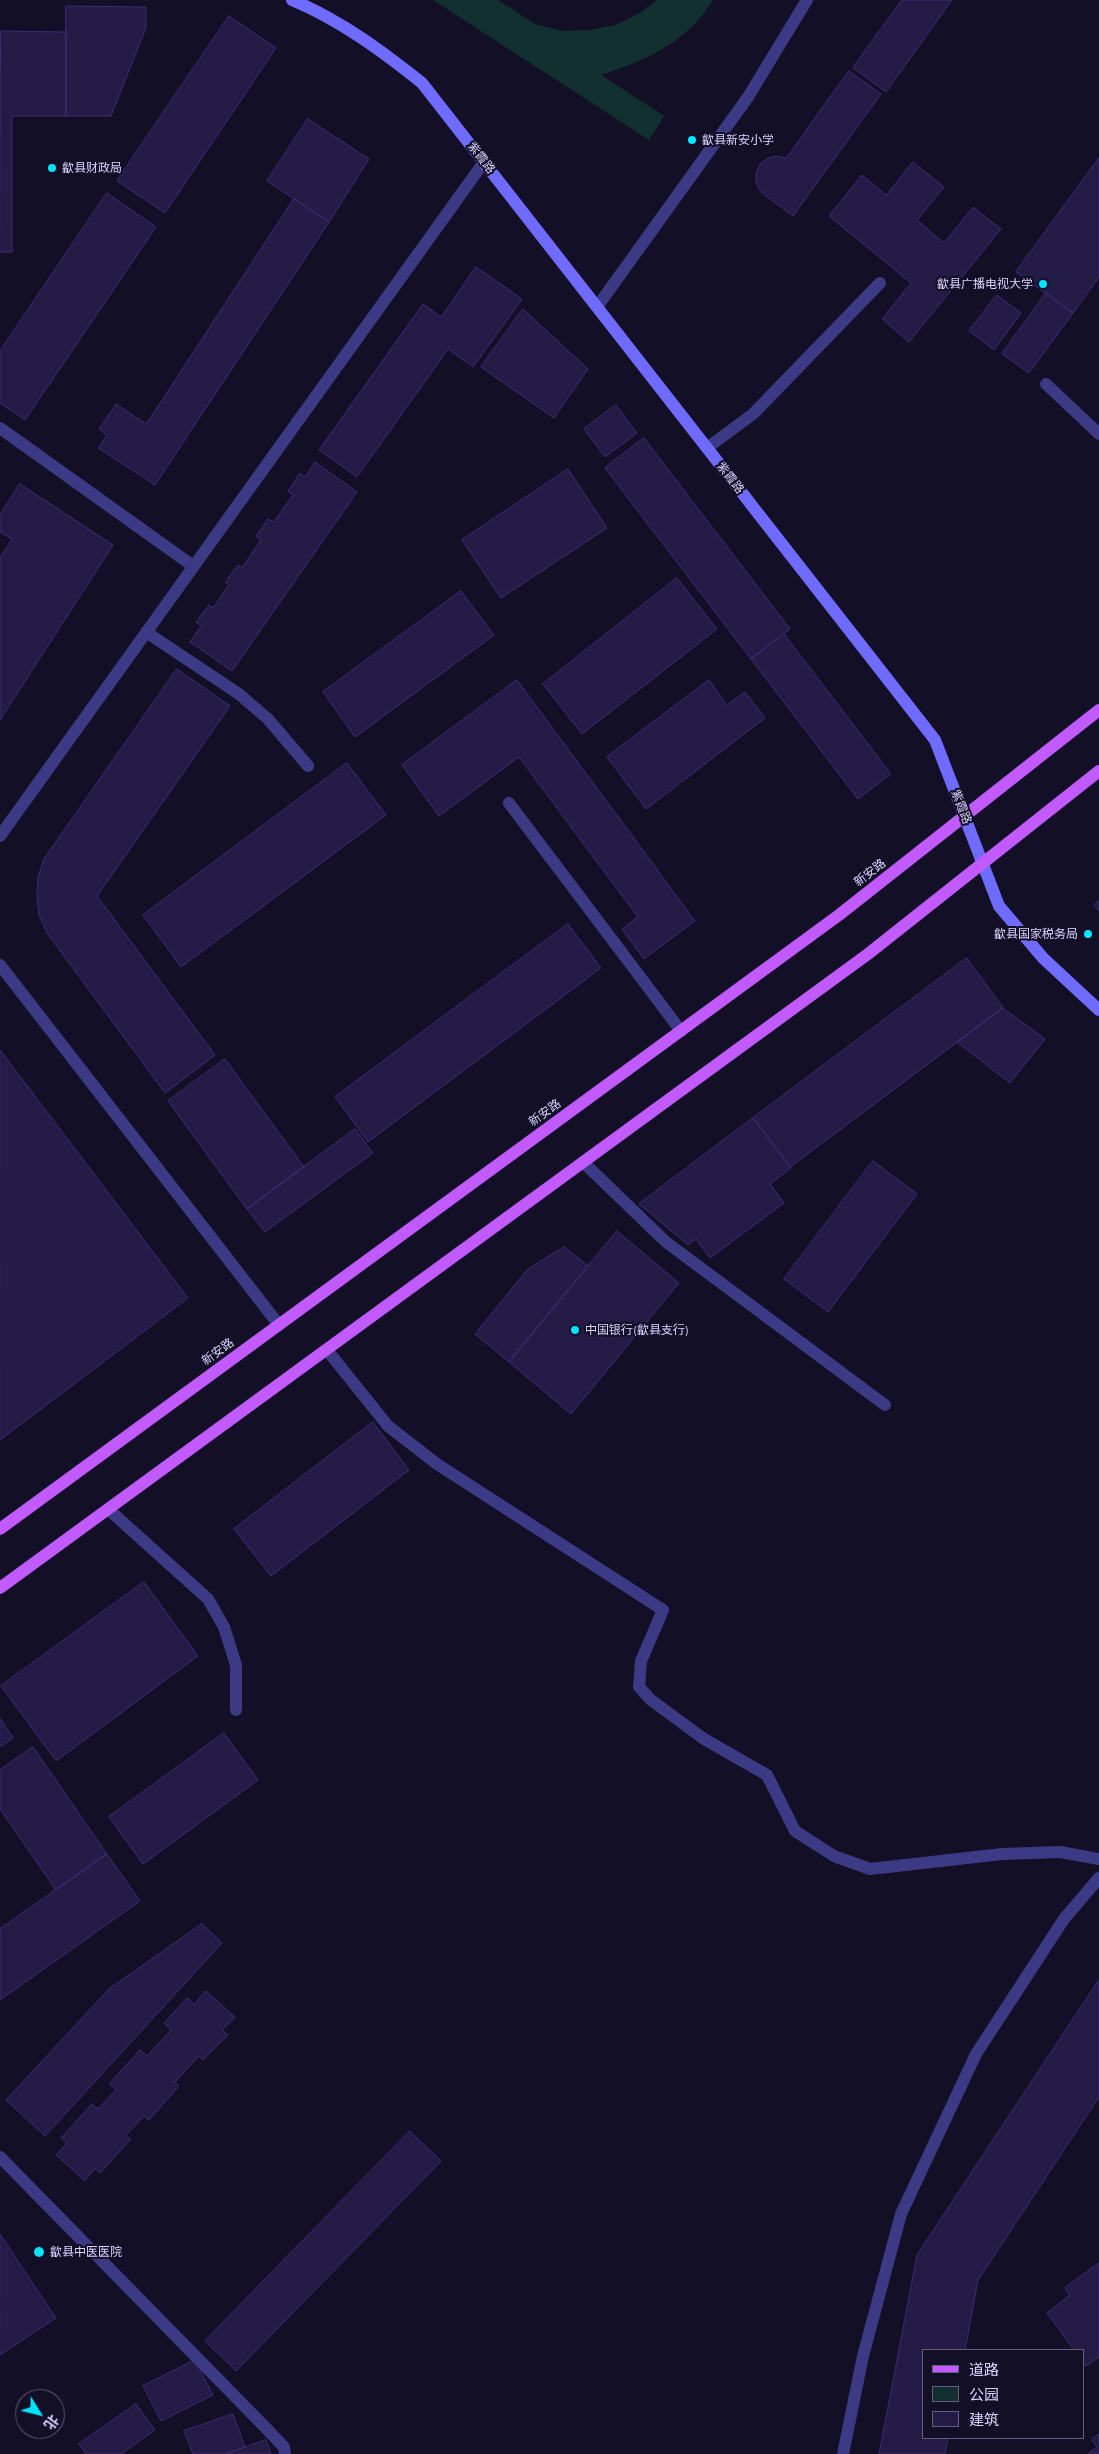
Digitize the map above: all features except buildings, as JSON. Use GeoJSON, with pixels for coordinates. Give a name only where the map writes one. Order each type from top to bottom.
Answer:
{"type":"FeatureCollection","features":[{"type":"Feature","properties":{"kind":"main road","name":"新安路"},"geometry":{"type":"LineString","coordinates":[[0,1529],[839,915],[1099,710]]}},
{"type":"Feature","properties":{"kind":"main road"},"geometry":{"type":"LineString","coordinates":[[0,1588],[868,954],[1099,771]]}},
{"type":"Feature","properties":{"kind":"street","name":"紫霞路"},"geometry":{"type":"LineString","coordinates":[[292,0],[351,30],[388,55],[422,83],[935,740],[999,906],[1043,958],[1099,1010]]}},
{"type":"Feature","properties":{"kind":"street"},"geometry":{"type":"LineString","coordinates":[[597,307],[748,97],[807,0]]}},
{"type":"Feature","properties":{"kind":"street"},"geometry":{"type":"LineString","coordinates":[[0,836],[484,162]]}},
{"type":"Feature","properties":{"kind":"street"},"geometry":{"type":"LineString","coordinates":[[707,448],[754,414],[880,284]]}},
{"type":"Feature","properties":{"kind":"street"},"geometry":{"type":"LineString","coordinates":[[1046,384],[1099,434]]}},
{"type":"Feature","properties":{"kind":"street"},"geometry":{"type":"LineString","coordinates":[[0,428],[193,566]]}},
{"type":"Feature","properties":{"kind":"street"},"geometry":{"type":"LineString","coordinates":[[146,632],[239,694],[268,719],[308,766]]}},
{"type":"Feature","properties":{"kind":"street"},"geometry":{"type":"LineString","coordinates":[[508,803],[681,1031]]}},
{"type":"Feature","properties":{"kind":"street"},"geometry":{"type":"LineString","coordinates":[[0,965],[279,1325]]}},
{"type":"Feature","properties":{"kind":"street"},"geometry":{"type":"LineString","coordinates":[[583,1162],[666,1242],[884,1405]]}},
{"type":"Feature","properties":{"kind":"street"},"geometry":{"type":"LineString","coordinates":[[327,1350],[388,1426],[437,1464],[663,1610],[641,1661],[639,1688],[651,1700],[704,1739],[767,1775],[795,1830],[810,1841],[834,1856],[870,1869],[1002,1854],[1060,1852],[1099,1859]]}},
{"type":"Feature","properties":{"kind":"street"},"geometry":{"type":"LineString","coordinates":[[108,1509],[208,1600],[224,1627],[236,1665],[236,1710]]}},
{"type":"Feature","properties":{"kind":"street"},"geometry":{"type":"LineString","coordinates":[[843,2454],[863,2356],[901,2214],[976,2054],[1064,1919],[1099,1878]]}},
{"type":"Feature","properties":{"kind":"street"},"geometry":{"type":"LineString","coordinates":[[0,2157],[264,2425],[284,2447],[285,2454]]}},
{"type":"Feature","properties":{"kind":"green space"},"geometry":{"type":"Polygon","coordinates":[[[433,0],[498,0],[535,24],[562,31],[589,30],[616,25],[640,13],[657,0],[713,0],[703,15],[691,27],[664,48],[634,63],[601,75],[664,116],[649,140],[433,0]]]}},
{"type":"Feature","properties":{"kind":"place","name":"歙县新安小学"},"geometry":{"type":"Point","coordinates":[692,140]}},
{"type":"Feature","properties":{"kind":"place","name":"歙县财政局"},"geometry":{"type":"Point","coordinates":[52,168]}},
{"type":"Feature","properties":{"kind":"place","name":"歙县广播电视大学"},"geometry":{"type":"Point","coordinates":[1043,284]}},
{"type":"Feature","properties":{"kind":"place","name":"歙县国家税务局"},"geometry":{"type":"Point","coordinates":[1088,934]}},
{"type":"Feature","properties":{"kind":"place","name":"中国银行(歙县支行)"},"geometry":{"type":"Point","coordinates":[575,1330]}},
{"type":"Feature","properties":{"kind":"place","name":"歙县中医医院"},"geometry":{"type":"Point","coordinates":[39,2252]}}]}
